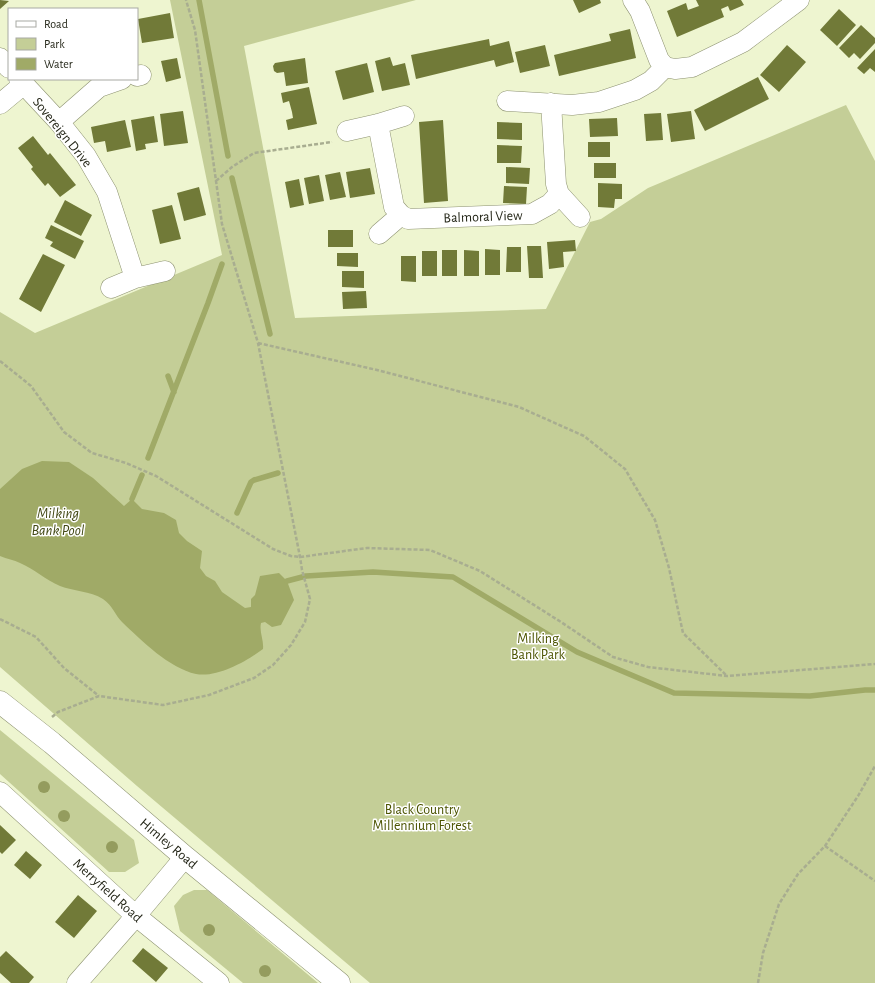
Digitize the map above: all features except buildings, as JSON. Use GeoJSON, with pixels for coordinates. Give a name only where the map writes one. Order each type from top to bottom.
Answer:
{"type":"FeatureCollection","features":[{"type":"Feature","properties":{"kind":"main road","name":"Himley Road"},"geometry":{"type":"LineString","coordinates":[[0,702],[36,730],[185,857],[339,983]]}},
{"type":"Feature","properties":{"kind":"street"},"geometry":{"type":"LineString","coordinates":[[633,0],[640,11],[659,60],[665,68],[675,69],[692,67],[743,42],[799,0]]}},
{"type":"Feature","properties":{"kind":"street"},"geometry":{"type":"LineString","coordinates":[[0,58],[8,67]]}},
{"type":"Feature","properties":{"kind":"street"},"geometry":{"type":"LineString","coordinates":[[507,100],[572,105],[599,102],[635,90],[651,81],[665,68]]}},
{"type":"Feature","properties":{"kind":"street"},"geometry":{"type":"LineString","coordinates":[[59,122],[99,87],[119,80]]}},
{"type":"Feature","properties":{"kind":"street"},"geometry":{"type":"LineString","coordinates":[[0,104],[21,82]]}},
{"type":"Feature","properties":{"kind":"street","name":"Sovereign Drive"},"geometry":{"type":"LineString","coordinates":[[21,82],[59,122],[86,156],[107,192],[136,278]]}},
{"type":"Feature","properties":{"kind":"street"},"geometry":{"type":"LineString","coordinates":[[551,103],[556,184],[559,194],[580,217]]}},
{"type":"Feature","properties":{"kind":"street"},"geometry":{"type":"LineString","coordinates":[[347,131],[404,116]]}},
{"type":"Feature","properties":{"kind":"street"},"geometry":{"type":"LineString","coordinates":[[378,124],[394,207],[401,215],[379,234]]}},
{"type":"Feature","properties":{"kind":"street","name":"Balmoral View"},"geometry":{"type":"LineString","coordinates":[[401,215],[408,219],[532,214],[550,204],[559,194]]}},
{"type":"Feature","properties":{"kind":"street"},"geometry":{"type":"LineString","coordinates":[[111,288],[136,278],[165,271]]}},
{"type":"Feature","properties":{"kind":"street","name":"Merryfield Road"},"geometry":{"type":"LineString","coordinates":[[0,792],[136,916],[219,983]]}},
{"type":"Feature","properties":{"kind":"street"},"geometry":{"type":"LineString","coordinates":[[77,983],[185,857]]}},
{"type":"Feature","properties":{"kind":"path"},"geometry":{"type":"LineString","coordinates":[[36,730],[58,712],[98,696],[163,705],[209,695],[254,678],[273,665],[291,646],[305,622],[310,599],[302,570],[258,343],[222,224],[195,30],[186,0]]}},
{"type":"Feature","properties":{"kind":"path"},"geometry":{"type":"LineString","coordinates":[[216,181],[232,167],[254,153],[347,139],[347,131]]}},
{"type":"Feature","properties":{"kind":"path"},"geometry":{"type":"LineString","coordinates":[[258,343],[377,370],[519,407],[584,436],[625,468],[655,520],[669,568],[682,633],[727,676]]}},
{"type":"Feature","properties":{"kind":"path"},"geometry":{"type":"LineString","coordinates":[[0,361],[31,386],[64,432],[92,453],[126,463],[156,476],[273,549],[291,556],[300,557],[367,548],[430,550],[480,571],[562,622],[613,657],[648,667],[727,676],[875,664]]}},
{"type":"Feature","properties":{"kind":"path"},"geometry":{"type":"LineString","coordinates":[[0,619],[36,637],[64,668],[98,696]]}},
{"type":"Feature","properties":{"kind":"path"},"geometry":{"type":"LineString","coordinates":[[758,983],[764,953],[779,904],[798,874],[825,846],[858,796],[875,766]]}},
{"type":"Feature","properties":{"kind":"path"},"geometry":{"type":"LineString","coordinates":[[825,846],[875,881]]}},
{"type":"Feature","properties":{"kind":"green space","name":"Milking Bank Park"},"geometry":{"type":"Polygon","coordinates":[[[170,0],[416,0],[244,46],[295,318],[546,309],[590,222],[601,219],[648,188],[846,105],[875,161],[875,983],[370,983],[137,786],[0,667],[0,312],[35,333],[222,255],[170,0]]]}},
{"type":"Feature","properties":{"kind":"green space"},"geometry":{"type":"Polygon","coordinates":[[[0,730],[134,840],[139,863],[125,872],[109,872],[0,774],[0,730]]]}},
{"type":"Feature","properties":{"kind":"green space"},"geometry":{"type":"Polygon","coordinates":[[[194,890],[207,890],[318,983],[243,983],[180,931],[174,906],[183,895],[194,890]]]}},
{"type":"Feature","properties":{"kind":"water","name":"Milking Bank Pool"},"geometry":{"type":"Polygon","coordinates":[[[42,461],[69,462],[93,478],[124,506],[132,499],[142,509],[164,513],[176,520],[179,533],[187,541],[202,551],[200,568],[206,576],[215,581],[222,592],[245,608],[251,607],[251,599],[255,595],[260,576],[279,573],[287,581],[294,600],[281,625],[272,627],[265,622],[261,623],[263,649],[249,659],[222,671],[204,675],[186,671],[156,653],[122,622],[103,599],[93,594],[60,586],[25,565],[0,556],[0,489],[22,469],[42,461]]]}},
{"type":"Feature","properties":{"kind":"waterway"},"geometry":{"type":"LineString","coordinates":[[199,0],[228,156]]}},
{"type":"Feature","properties":{"kind":"waterway"},"geometry":{"type":"LineString","coordinates":[[232,178],[270,334]]}},
{"type":"Feature","properties":{"kind":"waterway"},"geometry":{"type":"LineString","coordinates":[[148,458],[222,264]]}},
{"type":"Feature","properties":{"kind":"waterway"},"geometry":{"type":"LineString","coordinates":[[168,376],[174,392]]}},
{"type":"Feature","properties":{"kind":"waterway"},"geometry":{"type":"LineString","coordinates":[[237,513],[251,482],[278,473]]}},
{"type":"Feature","properties":{"kind":"waterway"},"geometry":{"type":"LineString","coordinates":[[132,499],[142,475]]}},
{"type":"Feature","properties":{"kind":"waterway"},"geometry":{"type":"LineString","coordinates":[[287,581],[306,576],[373,572],[453,577],[577,652],[674,693],[810,696],[875,690]]}},
{"type":"Feature","properties":{"kind":"park label","name":"Black Country Millennium Forest"},"geometry":{"type":"Point","coordinates":[422,818]}}]}
